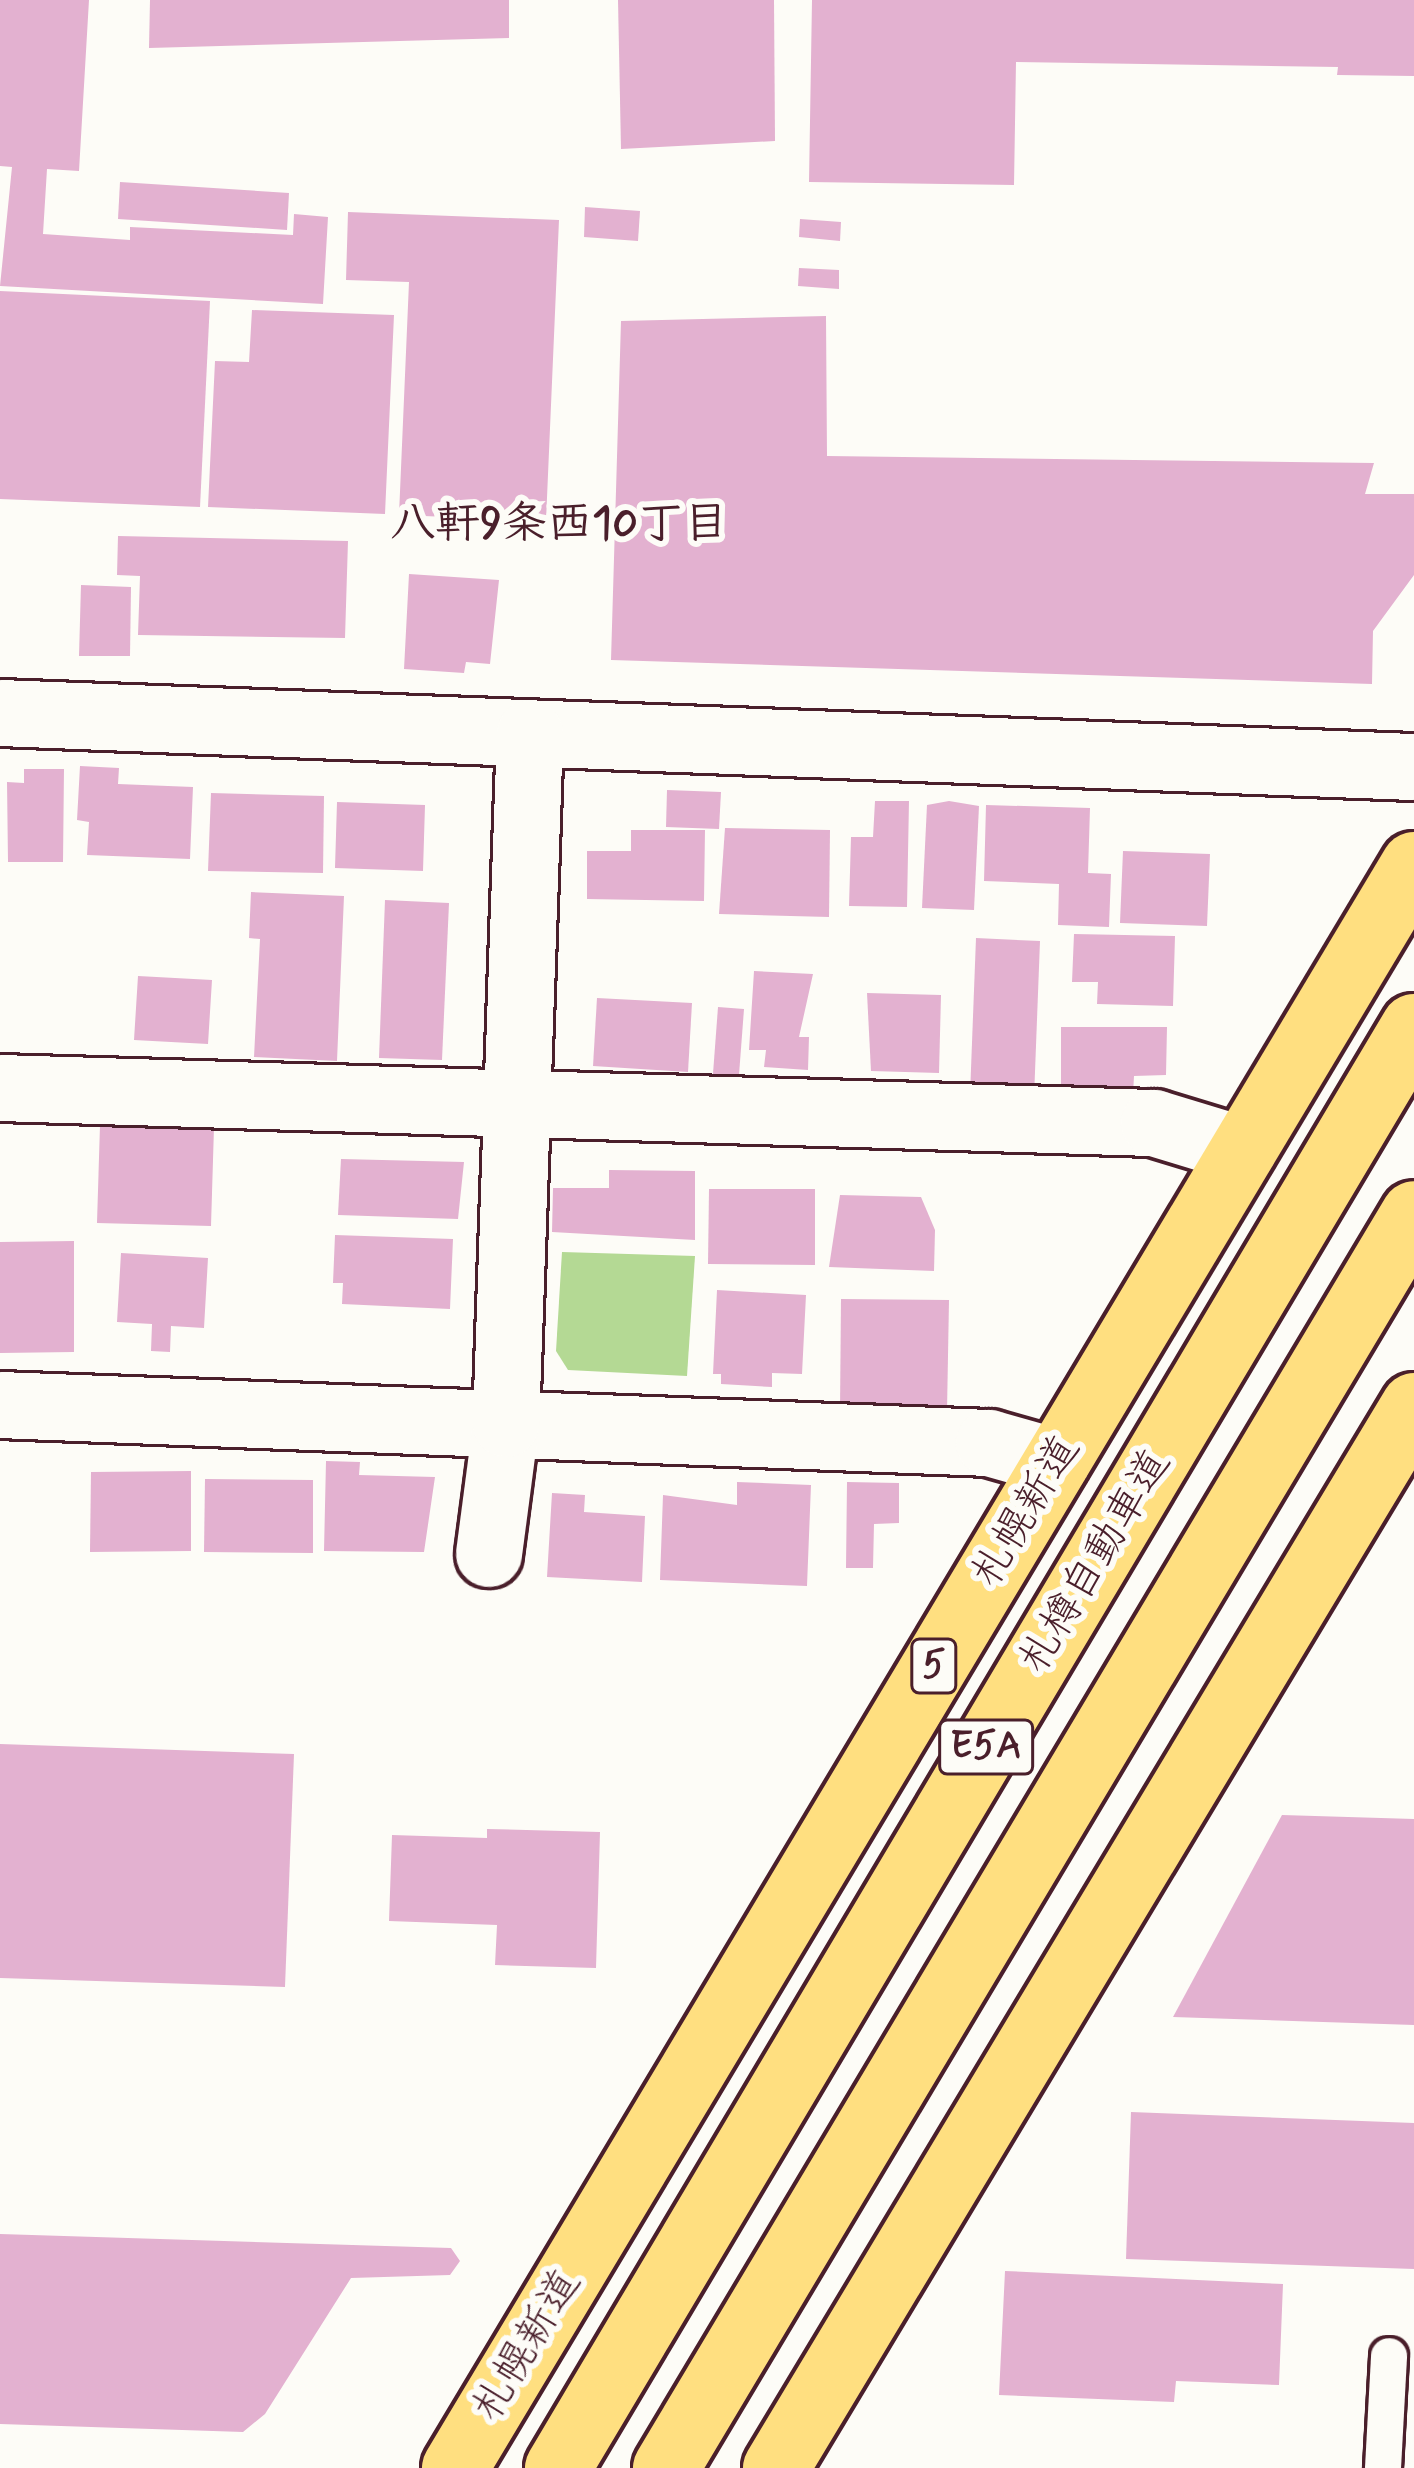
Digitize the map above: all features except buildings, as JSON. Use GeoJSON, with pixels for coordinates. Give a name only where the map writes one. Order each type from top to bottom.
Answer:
{"type":"FeatureCollection","features":[{"type":"Feature","properties":{"kind":"highway","name":"札幌新道"},"geometry":{"type":"LineString","coordinates":[[455,2468],[1414,865]]}},
{"type":"Feature","properties":{"kind":"highway","name":"札樽自動車道"},"geometry":{"type":"LineString","coordinates":[[558,2468],[1414,1027]]}},
{"type":"Feature","properties":{"kind":"highway","name":"E5A"},"geometry":{"type":"LineString","coordinates":[[665,2468],[1414,1214]]}},
{"type":"Feature","properties":{"kind":"highway"},"geometry":{"type":"LineString","coordinates":[[776,2468],[1414,1406]]}},
{"type":"Feature","properties":{"kind":"street"},"geometry":{"type":"LineString","coordinates":[[0,713],[1414,767]]}},
{"type":"Feature","properties":{"kind":"street"},"geometry":{"type":"LineString","coordinates":[[489,1554],[506,1424],[530,733]]}},
{"type":"Feature","properties":{"kind":"street"},"geometry":{"type":"LineString","coordinates":[[0,1088],[1154,1124],[1243,1150]]}},
{"type":"Feature","properties":{"kind":"street"},"geometry":{"type":"LineString","coordinates":[[0,1405],[989,1443],[1056,1462]]}},
{"type":"Feature","properties":{"kind":"lane"},"geometry":{"type":"LineString","coordinates":[[1383,2468],[1389,2356]]}},
{"type":"Feature","properties":{"kind":"green space"},"geometry":{"type":"Polygon","coordinates":[[[562,1252],[695,1256],[687,1376],[568,1370],[556,1351],[562,1252]]]}},
{"type":"Feature","properties":{"kind":"district","name":"八軒9条西10丁目"},"geometry":{"type":"Point","coordinates":[559,525]}}]}
